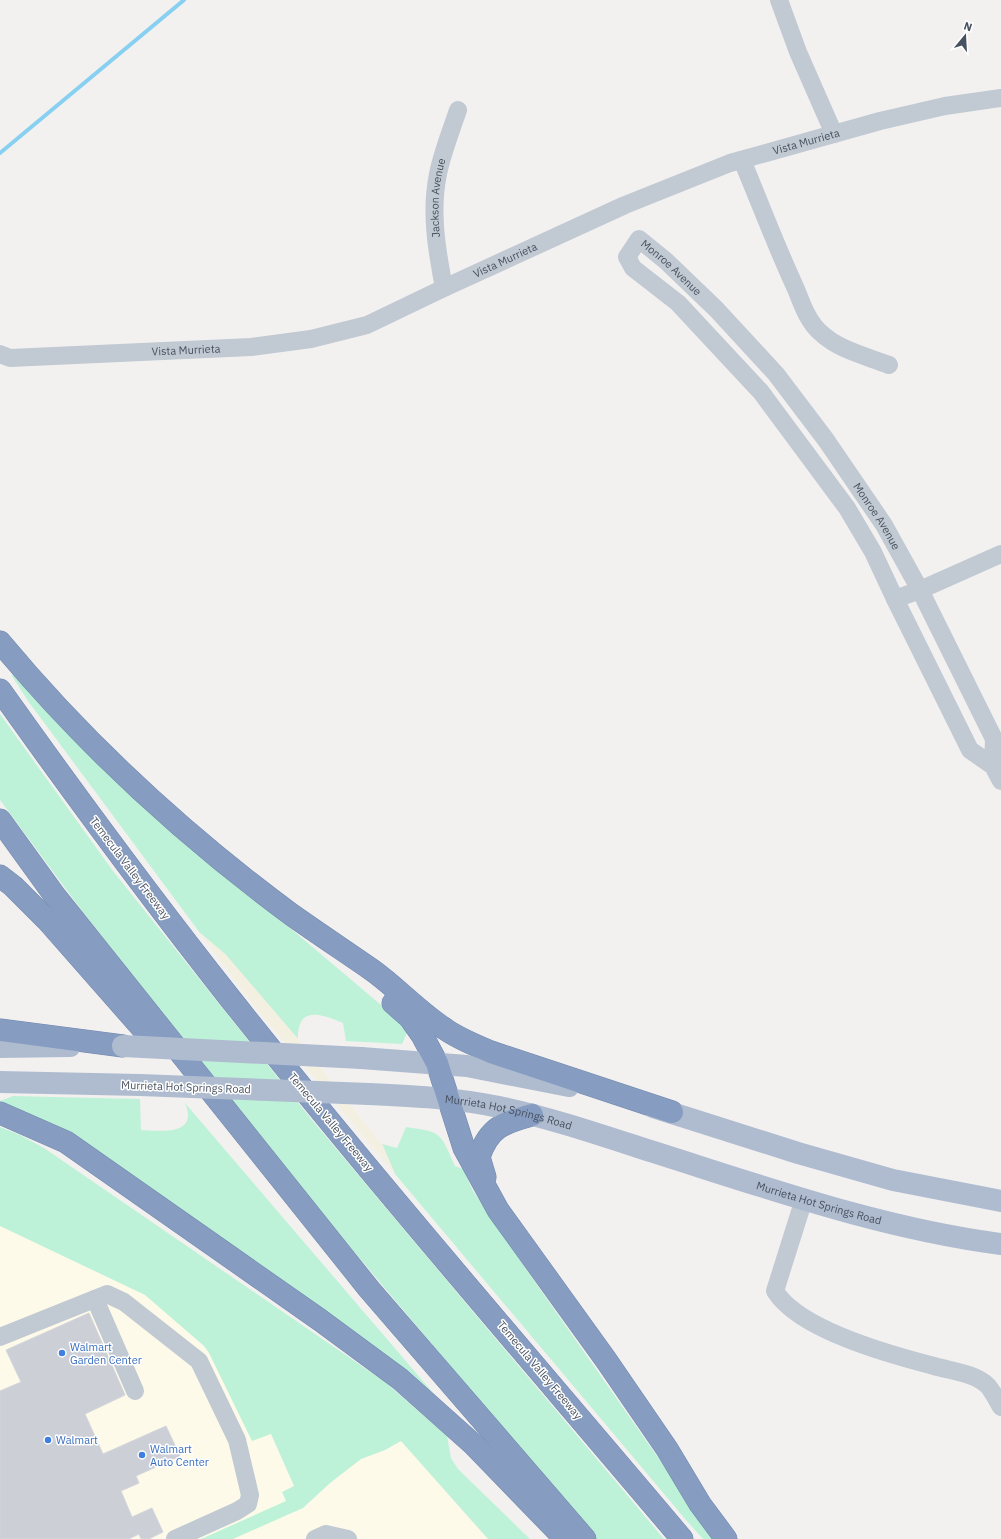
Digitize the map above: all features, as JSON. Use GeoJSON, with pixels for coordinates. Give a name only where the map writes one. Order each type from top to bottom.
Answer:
{"type":"FeatureCollection","features":[{"type":"Feature","properties":{"kind":"highway"},"geometry":{"type":"LineString","coordinates":[[0,642],[70,721],[135,784],[213,852],[292,914],[374,972],[444,1029],[469,1043],[672,1112]]}},
{"type":"Feature","properties":{"kind":"highway","name":"Temecula Valley Freeway"},"geometry":{"type":"LineString","coordinates":[[0,690],[128,866],[230,997],[347,1141],[682,1539]]}},
{"type":"Feature","properties":{"kind":"highway"},"geometry":{"type":"LineString","coordinates":[[0,820],[55,896],[369,1288]]}},
{"type":"Feature","properties":{"kind":"highway"},"geometry":{"type":"LineString","coordinates":[[0,876],[13,886],[47,920],[369,1288],[585,1539]]}},
{"type":"Feature","properties":{"kind":"highway"},"geometry":{"type":"LineString","coordinates":[[292,914],[410,1018],[422,1035],[437,1063],[464,1148],[498,1210],[610,1366],[667,1449],[700,1504],[726,1539]]}},
{"type":"Feature","properties":{"kind":"highway"},"geometry":{"type":"LineString","coordinates":[[0,1030],[123,1046]]}},
{"type":"Feature","properties":{"kind":"highway"},"geometry":{"type":"LineString","coordinates":[[0,1113],[66,1142],[320,1320],[400,1379],[474,1445],[565,1539]]}},
{"type":"Feature","properties":{"kind":"highway"},"geometry":{"type":"LineString","coordinates":[[498,1210],[479,1157],[483,1145],[489,1134],[499,1126],[511,1121],[532,1116]]}},
{"type":"Feature","properties":{"kind":"main road"},"geometry":{"type":"LineString","coordinates":[[0,1047],[123,1046],[361,1058],[437,1063],[524,1076],[594,1091],[672,1112],[798,1153],[893,1180],[1001,1202]]}},
{"type":"Feature","properties":{"kind":"main road","name":"Murrieta Hot Springs Road"},"geometry":{"type":"LineString","coordinates":[[0,1082],[140,1085],[369,1094],[449,1099],[500,1107],[891,1224],[1001,1244]]}},
{"type":"Feature","properties":{"kind":"street"},"geometry":{"type":"LineString","coordinates":[[779,0],[798,52],[834,134]]}},
{"type":"Feature","properties":{"kind":"street","name":"Vista Murrieta"},"geometry":{"type":"LineString","coordinates":[[0,354],[10,358],[251,347],[311,339],[367,325],[625,204],[742,160],[834,134],[945,106],[1001,98]]}},
{"type":"Feature","properties":{"kind":"street","name":"Jackson Avenue"},"geometry":{"type":"LineString","coordinates":[[444,288],[437,250],[434,212],[438,175],[458,110]]}},
{"type":"Feature","properties":{"kind":"street"},"geometry":{"type":"LineString","coordinates":[[742,160],[777,248],[810,320],[819,332],[831,342],[840,347],[889,365]]}},
{"type":"Feature","properties":{"kind":"street","name":"Monroe Avenue"},"geometry":{"type":"LineString","coordinates":[[639,239],[666,261],[716,309],[776,374],[826,440],[884,525],[920,590],[994,739],[997,773],[970,750],[873,552],[846,508],[761,392],[678,303],[633,268],[627,257],[639,239]]}},
{"type":"Feature","properties":{"kind":"street"},"geometry":{"type":"LineString","coordinates":[[895,599],[920,590],[1001,554]]}},
{"type":"Feature","properties":{"kind":"street"},"geometry":{"type":"LineString","coordinates":[[804,1199],[774,1291],[781,1302],[823,1328],[883,1353],[973,1376],[988,1386],[1001,1407]]}},
{"type":"Feature","properties":{"kind":"street"},"geometry":{"type":"LineString","coordinates":[[0,1338],[107,1294],[124,1302],[199,1361],[237,1440],[250,1495],[248,1504],[175,1539]]}},
{"type":"Feature","properties":{"kind":"street"},"geometry":{"type":"LineString","coordinates":[[95,1299],[135,1391]]}},
{"type":"Feature","properties":{"kind":"street"},"geometry":{"type":"LineString","coordinates":[[315,1539],[326,1534],[348,1539]]}},
{"type":"Feature","properties":{"kind":"shaded area"},"geometry":{"type":"Polygon","coordinates":[[[0,1206],[187,1293],[271,1433],[304,1507],[330,1483],[361,1459],[385,1450],[401,1441],[488,1539],[0,1539],[0,1206]]]}},
{"type":"Feature","properties":{"kind":"green space"},"geometry":{"type":"Polygon","coordinates":[[[13,673],[224,872],[400,1021],[407,1033],[402,1044],[346,1041],[343,1023],[319,1015],[306,1017],[302,1021],[299,1028],[298,1039],[225,954],[200,933],[28,701],[12,676],[13,673]]]}},
{"type":"Feature","properties":{"kind":"green space"},"geometry":{"type":"Polygon","coordinates":[[[0,714],[113,871],[312,1120],[664,1539],[596,1539],[303,1191],[82,911],[0,800],[0,714]]]}},
{"type":"Feature","properties":{"kind":"green space"},"geometry":{"type":"Polygon","coordinates":[[[13,1096],[140,1099],[141,1130],[158,1131],[175,1129],[182,1126],[187,1121],[188,1114],[185,1103],[440,1401],[0,1104],[0,1101],[13,1096]]]}},
{"type":"Feature","properties":{"kind":"green space"},"geometry":{"type":"Polygon","coordinates":[[[0,1127],[20,1135],[44,1148],[385,1382],[447,1436],[451,1458],[458,1469],[530,1539],[488,1539],[401,1441],[385,1450],[361,1459],[330,1483],[303,1508],[233,1539],[201,1539],[286,1501],[282,1492],[294,1486],[271,1434],[252,1441],[209,1353],[204,1346],[145,1295],[0,1226],[0,1127]]]}},
{"type":"Feature","properties":{"kind":"green space"},"geometry":{"type":"Polygon","coordinates":[[[406,1127],[434,1133],[443,1140],[455,1166],[463,1169],[473,1191],[528,1272],[715,1539],[703,1539],[686,1520],[395,1174],[382,1144],[397,1148],[406,1127]]]}},
{"type":"Feature","properties":{"kind":"sand"},"geometry":{"type":"Polygon","coordinates":[[[200,933],[225,954],[298,1039],[382,1144],[395,1174],[254,1006],[200,933]]]}},
{"type":"Feature","properties":{"kind":"building","name":"Walmart"},"geometry":{"type":"Polygon","coordinates":[[[89,1313],[125,1395],[85,1414],[103,1454],[166,1426],[180,1456],[136,1476],[139,1483],[121,1491],[132,1517],[152,1508],[163,1532],[149,1539],[141,1539],[139,1534],[129,1539],[0,1539],[0,1391],[21,1382],[6,1350],[89,1313]]]}},
{"type":"Feature","properties":{"kind":"waterway"},"geometry":{"type":"LineString","coordinates":[[0,153],[184,0]]}},
{"type":"Feature","properties":{"kind":"place","name":"Walmart Garden Center"},"geometry":{"type":"Point","coordinates":[62,1353]}},
{"type":"Feature","properties":{"kind":"place","name":"Walmart"},"geometry":{"type":"Point","coordinates":[48,1440]}},
{"type":"Feature","properties":{"kind":"place","name":"Walmart Auto Center"},"geometry":{"type":"Point","coordinates":[142,1455]}}]}
